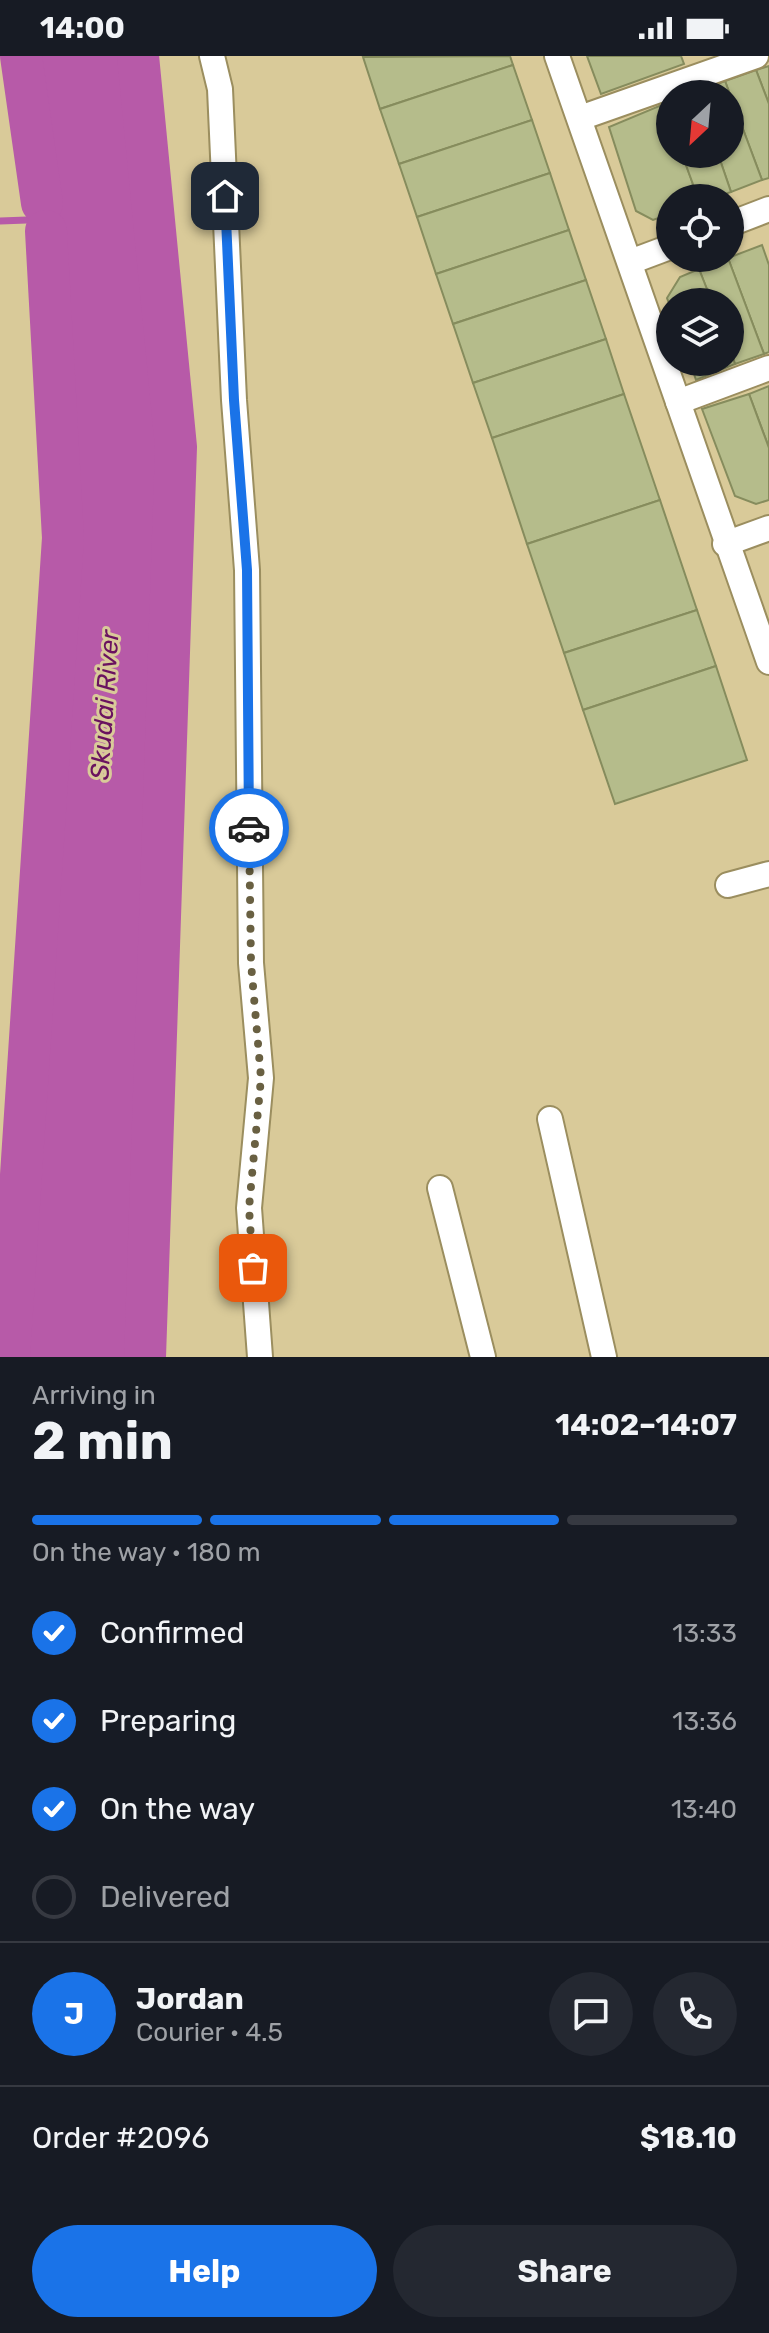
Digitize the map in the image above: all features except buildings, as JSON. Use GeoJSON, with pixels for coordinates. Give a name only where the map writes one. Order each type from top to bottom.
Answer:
{"type":"FeatureCollection","features":[{"type":"Feature","properties":{"kind":"street"},"geometry":{"type":"LineString","coordinates":[[212,56],[220,89],[234,400],[247,570],[251,963],[261,1078],[249,1208],[260,1357]]}},
{"type":"Feature","properties":{"kind":"street"},"geometry":{"type":"LineString","coordinates":[[557,56],[725,544],[769,662]]}},
{"type":"Feature","properties":{"kind":"street"},"geometry":{"type":"LineString","coordinates":[[580,118],[756,56]]}},
{"type":"Feature","properties":{"kind":"street"},"geometry":{"type":"LineString","coordinates":[[744,219],[769,209]]}},
{"type":"Feature","properties":{"kind":"street"},"geometry":{"type":"LineString","coordinates":[[630,262],[656,252]]}},
{"type":"Feature","properties":{"kind":"street"},"geometry":{"type":"LineString","coordinates":[[678,402],[769,368]]}},
{"type":"Feature","properties":{"kind":"street"},"geometry":{"type":"LineString","coordinates":[[725,544],[769,528]]}},
{"type":"Feature","properties":{"kind":"street"},"geometry":{"type":"LineString","coordinates":[[728,885],[769,874]]}},
{"type":"Feature","properties":{"kind":"street"},"geometry":{"type":"LineString","coordinates":[[550,1119],[604,1357]]}},
{"type":"Feature","properties":{"kind":"street"},"geometry":{"type":"LineString","coordinates":[[440,1188],[483,1357]]}},
{"type":"Feature","properties":{"kind":"water","name":"Skudai River"},"geometry":{"type":"Polygon","coordinates":[[[21,56],[138,56],[176,447],[145,1357],[9,1357],[63,538],[46,231],[21,56]]]}},
{"type":"Feature","properties":{"kind":"waterway"},"geometry":{"type":"LineString","coordinates":[[21,56],[42,203]]}},
{"type":"Feature","properties":{"kind":"waterway"},"geometry":{"type":"LineString","coordinates":[[138,56],[176,447],[145,1357]]}},
{"type":"Feature","properties":{"kind":"waterway"},"geometry":{"type":"LineString","coordinates":[[0,221],[54,219]]}},
{"type":"Feature","properties":{"kind":"waterway"},"geometry":{"type":"LineString","coordinates":[[9,1357],[63,538],[46,231]]}},
{"type":"Feature","properties":{"kind":"way so far"},"geometry":{"type":"LineString","coordinates":[[249,828],[251,963],[261,1078],[249,1208],[253,1268]]}},
{"type":"Feature","properties":{"kind":"route"},"geometry":{"type":"LineString","coordinates":[[225,196],[234,400],[247,570],[249,828]]}}]}
